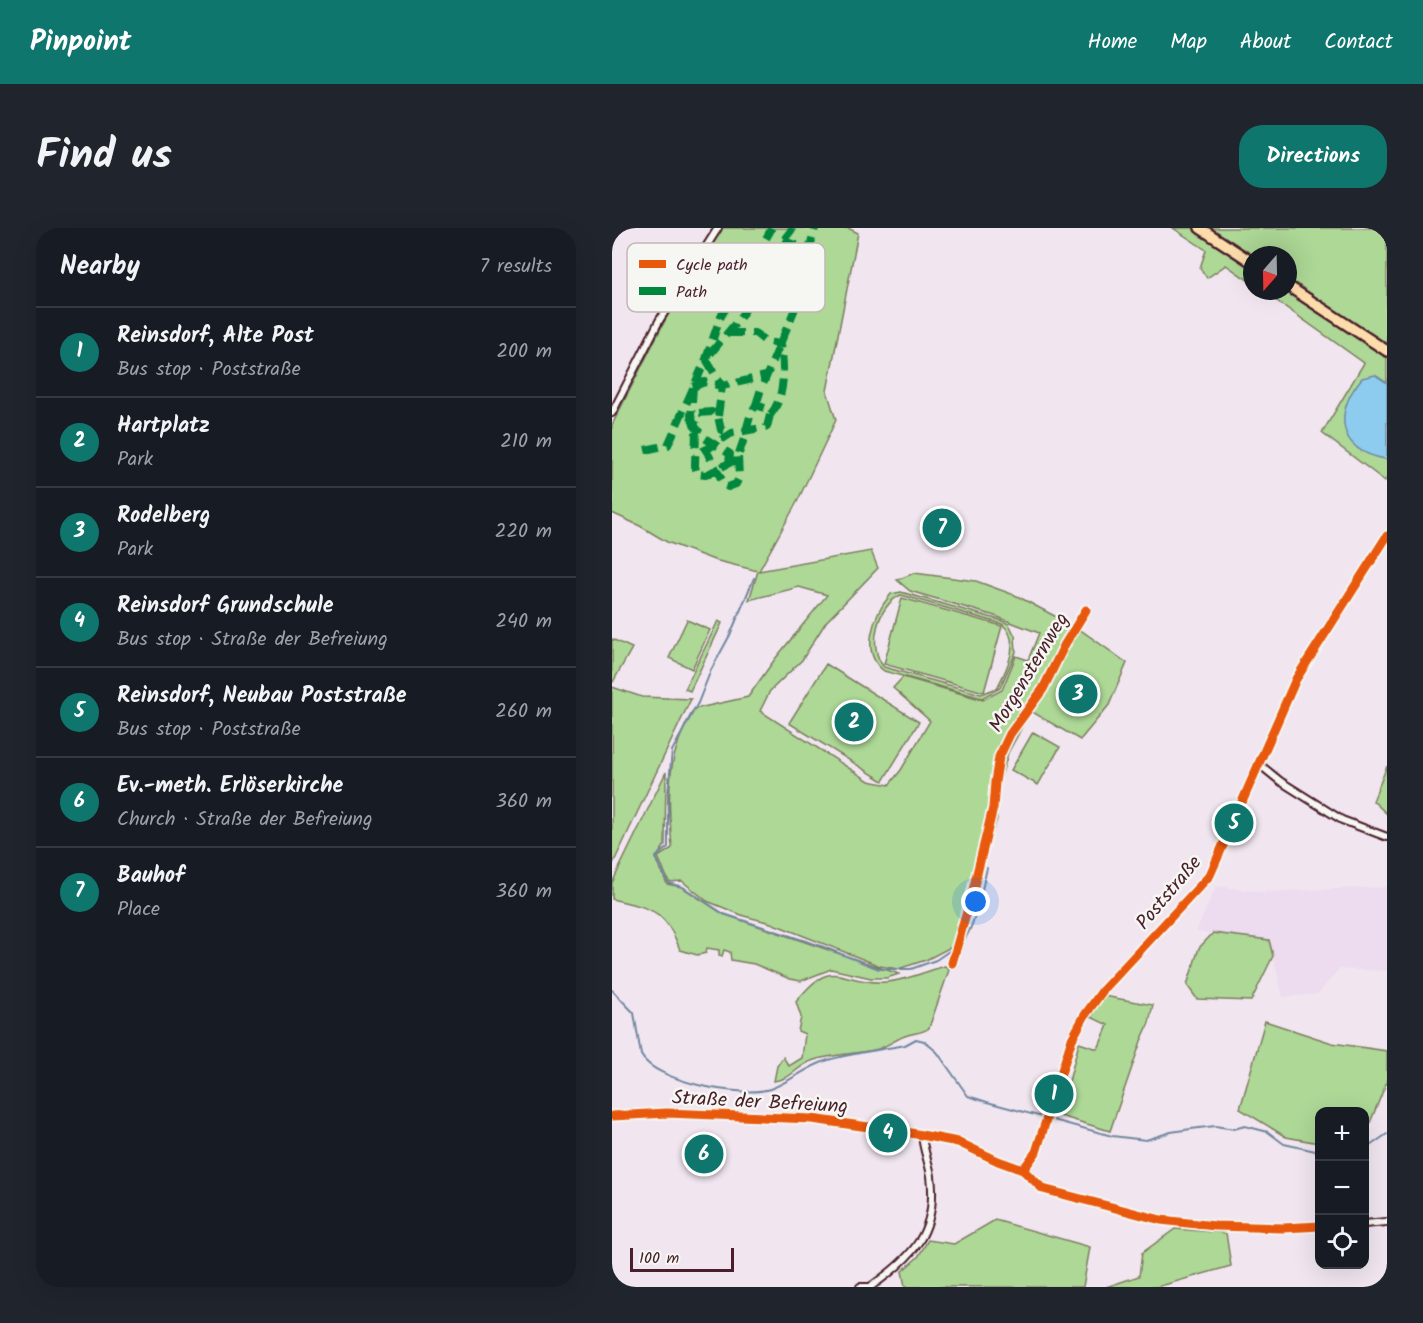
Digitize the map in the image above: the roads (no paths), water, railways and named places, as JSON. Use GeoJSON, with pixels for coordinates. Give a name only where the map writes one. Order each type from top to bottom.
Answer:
{"type":"FeatureCollection","features":[{"type":"Feature","properties":{"kind":"main road"},"geometry":{"type":"LineString","coordinates":[[1200,228],[1243,256]]}},
{"type":"Feature","properties":{"kind":"main road"},"geometry":{"type":"LineString","coordinates":[[1297,291],[1387,351]]}},
{"type":"Feature","properties":{"kind":"street"},"geometry":{"type":"LineString","coordinates":[[708,243],[718,228]]}},
{"type":"Feature","properties":{"kind":"street"},"geometry":{"type":"LineString","coordinates":[[612,412],[665,312]]}},
{"type":"Feature","properties":{"kind":"street","name":"Poststraße"},"geometry":{"type":"LineString","coordinates":[[1023,1170],[1036,1152],[1072,1039],[1085,1015],[1103,990],[1210,875],[1302,668],[1387,536]]}},
{"type":"Feature","properties":{"kind":"street"},"geometry":{"type":"LineString","coordinates":[[1259,764],[1280,781],[1342,820],[1387,837]]}},
{"type":"Feature","properties":{"kind":"street","name":"Straße der Befreiung"},"geometry":{"type":"LineString","coordinates":[[612,1116],[667,1113],[812,1119],[922,1136],[958,1142],[1023,1170],[1043,1189],[1161,1220],[1215,1226],[1273,1228],[1315,1226]]}},
{"type":"Feature","properties":{"kind":"street"},"geometry":{"type":"LineString","coordinates":[[860,1287],[870,1287],[896,1269],[915,1250],[927,1226],[931,1200],[931,1175],[924,1155],[922,1136]]}},
{"type":"Feature","properties":{"kind":"street"},"geometry":{"type":"LineString","coordinates":[[1369,1224],[1387,1222]]}},
{"type":"Feature","properties":{"kind":"water"},"geometry":{"type":"Polygon","coordinates":[[[1375,375],[1387,383],[1387,458],[1385,459],[1357,447],[1349,438],[1345,428],[1344,416],[1353,391],[1362,378],[1375,375]]]}},
{"type":"Feature","properties":{"kind":"waterway"},"geometry":{"type":"LineString","coordinates":[[754,578],[698,703],[672,751],[668,793],[668,847],[656,857],[668,883],[683,887],[724,914],[821,946],[879,969],[911,969],[936,960],[952,949]]}},
{"type":"Feature","properties":{"kind":"waterway"},"geometry":{"type":"LineString","coordinates":[[962,942],[974,918],[987,868]]}},
{"type":"Feature","properties":{"kind":"waterway"},"geometry":{"type":"LineString","coordinates":[[612,990],[634,1013],[641,1055],[649,1065],[663,1073],[700,1086],[740,1091],[770,1089],[828,1060],[905,1045],[916,1039],[924,1041],[937,1052],[968,1096],[987,1102],[1112,1136],[1146,1140],[1171,1132],[1191,1129],[1215,1126],[1234,1129],[1245,1126],[1268,1132],[1284,1144],[1315,1151]]}},
{"type":"Feature","properties":{"kind":"waterway"},"geometry":{"type":"LineString","coordinates":[[1369,1147],[1387,1134]]}},
{"type":"Feature","properties":{"kind":"place","name":"Bauhof"},"geometry":{"type":"Point","coordinates":[942,528]}},
{"type":"Feature","properties":{"kind":"place","name":"Rodelberg"},"geometry":{"type":"Point","coordinates":[1078,694]}},
{"type":"Feature","properties":{"kind":"place","name":"Hartplatz"},"geometry":{"type":"Point","coordinates":[854,722]}},
{"type":"Feature","properties":{"kind":"place","name":"Reinsdorf, Neubau Poststraße"},"geometry":{"type":"Point","coordinates":[1234,823]}},
{"type":"Feature","properties":{"kind":"place","name":"Reinsdorf, Alte Post"},"geometry":{"type":"Point","coordinates":[1054,1094]}},
{"type":"Feature","properties":{"kind":"place","name":"Reinsdorf Grundschule"},"geometry":{"type":"Point","coordinates":[888,1133]}},
{"type":"Feature","properties":{"kind":"place","name":"Ev.-meth. Erlöserkirche"},"geometry":{"type":"Point","coordinates":[704,1154]}}]}
